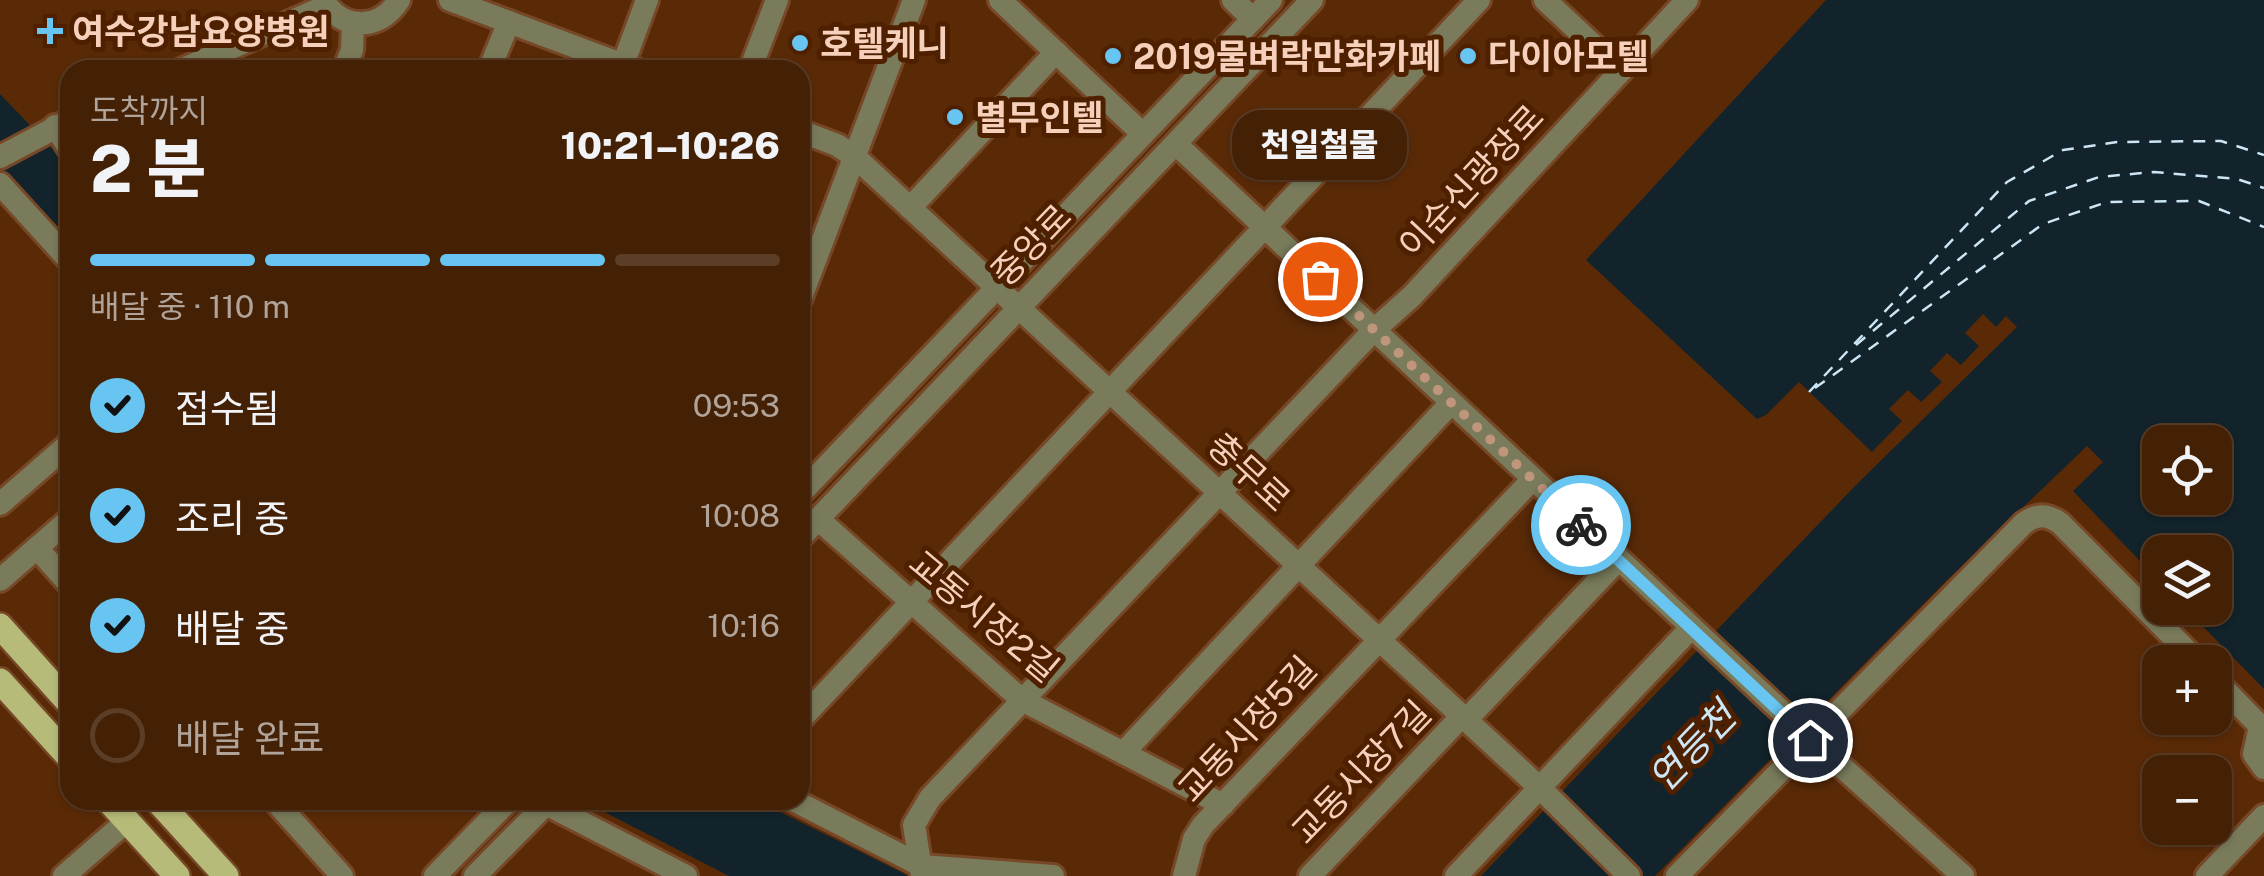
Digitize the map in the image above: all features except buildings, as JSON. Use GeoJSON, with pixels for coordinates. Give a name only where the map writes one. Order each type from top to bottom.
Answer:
{"type":"FeatureCollection","features":[{"type":"Feature","properties":{"kind":"main road"},"geometry":{"type":"LineString","coordinates":[[0,626],[60,693]]}},
{"type":"Feature","properties":{"kind":"main road"},"geometry":{"type":"LineString","coordinates":[[0,682],[60,747]]}},
{"type":"Feature","properties":{"kind":"main road"},"geometry":{"type":"LineString","coordinates":[[117,810],[177,876]]}},
{"type":"Feature","properties":{"kind":"main road"},"geometry":{"type":"LineString","coordinates":[[166,810],[226,876]]}},
{"type":"Feature","properties":{"kind":"street"},"geometry":{"type":"LineString","coordinates":[[202,60],[324,3],[333,14],[353,24],[376,22],[399,0]]}},
{"type":"Feature","properties":{"kind":"street"},"geometry":{"type":"LineString","coordinates":[[450,0],[606,60]]}},
{"type":"Feature","properties":{"kind":"street"},"geometry":{"type":"LineString","coordinates":[[629,60],[647,0]]}},
{"type":"Feature","properties":{"kind":"street"},"geometry":{"type":"LineString","coordinates":[[754,60],[777,0]]}},
{"type":"Feature","properties":{"kind":"street"},"geometry":{"type":"LineString","coordinates":[[810,268],[914,0]]}},
{"type":"Feature","properties":{"kind":"street"},"geometry":{"type":"LineString","coordinates":[[1000,0],[1144,134]]}},
{"type":"Feature","properties":{"kind":"street"},"geometry":{"type":"LineString","coordinates":[[1233,0],[1253,18]]}},
{"type":"Feature","properties":{"kind":"street"},"geometry":{"type":"LineString","coordinates":[[810,482],[1270,0]]}},
{"type":"Feature","properties":{"kind":"street","name":"중앙로"},"geometry":{"type":"LineString","coordinates":[[810,527],[1312,0]]}},
{"type":"Feature","properties":{"kind":"street"},"geometry":{"type":"LineString","coordinates":[[810,709],[1479,0]]}},
{"type":"Feature","properties":{"kind":"street"},"geometry":{"type":"LineString","coordinates":[[1545,0],[1621,71]]}},
{"type":"Feature","properties":{"kind":"street","name":"이순신광장로"},"geometry":{"type":"LineString","coordinates":[[922,871],[914,830],[918,814],[1688,0]]}},
{"type":"Feature","properties":{"kind":"street"},"geometry":{"type":"LineString","coordinates":[[493,60],[509,22]]}},
{"type":"Feature","properties":{"kind":"street"},"geometry":{"type":"LineString","coordinates":[[348,60],[353,24]]}},
{"type":"Feature","properties":{"kind":"street"},"geometry":{"type":"LineString","coordinates":[[910,208],[1056,52]]}},
{"type":"Feature","properties":{"kind":"street"},"geometry":{"type":"LineString","coordinates":[[0,156],[60,124]]}},
{"type":"Feature","properties":{"kind":"street","name":"충무로"},"geometry":{"type":"LineString","coordinates":[[810,135],[838,145],[855,157],[1540,787],[1629,876]]}},
{"type":"Feature","properties":{"kind":"street"},"geometry":{"type":"LineString","coordinates":[[1176,144],[1810,740],[1962,876]]}},
{"type":"Feature","properties":{"kind":"street"},"geometry":{"type":"LineString","coordinates":[[0,184],[60,250]]}},
{"type":"Feature","properties":{"kind":"street"},"geometry":{"type":"LineString","coordinates":[[1123,753],[1451,402]]}},
{"type":"Feature","properties":{"kind":"street"},"geometry":{"type":"LineString","coordinates":[[0,504],[60,451]]}},
{"type":"Feature","properties":{"kind":"street","name":"교동시장5길"},"geometry":{"type":"LineString","coordinates":[[1184,876],[1196,835],[1222,805],[1533,479]]}},
{"type":"Feature","properties":{"kind":"street"},"geometry":{"type":"LineString","coordinates":[[1677,876],[2024,523],[2035,517],[2045,515],[2060,522],[2181,645]]}},
{"type":"Feature","properties":{"kind":"street","name":"교동시장2길"},"geometry":{"type":"LineString","coordinates":[[818,518],[1022,700],[1222,805]]}},
{"type":"Feature","properties":{"kind":"street"},"geometry":{"type":"LineString","coordinates":[[0,580],[60,528]]}},
{"type":"Feature","properties":{"kind":"street"},"geometry":{"type":"LineString","coordinates":[[36,548],[60,575]]}},
{"type":"Feature","properties":{"kind":"street","name":"교동시장7길"},"geometry":{"type":"LineString","coordinates":[[1310,876],[1618,560]]}},
{"type":"Feature","properties":{"kind":"street"},"geometry":{"type":"LineString","coordinates":[[1456,876],[1696,633]]}},
{"type":"Feature","properties":{"kind":"street"},"geometry":{"type":"LineString","coordinates":[[2232,697],[2260,726],[2254,754],[2264,768]]}},
{"type":"Feature","properties":{"kind":"street"},"geometry":{"type":"LineString","coordinates":[[283,810],[342,876]]}},
{"type":"Feature","properties":{"kind":"street"},"geometry":{"type":"LineString","coordinates":[[436,876],[499,810]]}},
{"type":"Feature","properties":{"kind":"street"},"geometry":{"type":"LineString","coordinates":[[475,876],[540,810]]}},
{"type":"Feature","properties":{"kind":"street"},"geometry":{"type":"LineString","coordinates":[[563,810],[686,876]]}},
{"type":"Feature","properties":{"kind":"street"},"geometry":{"type":"LineString","coordinates":[[810,810],[922,871],[1054,876]]}},
{"type":"Feature","properties":{"kind":"street"},"geometry":{"type":"LineString","coordinates":[[2208,876],[2264,816]]}},
{"type":"Feature","properties":{"kind":"street"},"geometry":{"type":"LineString","coordinates":[[64,876],[127,822]]}},
{"type":"Feature","properties":{"kind":"water","name":"연등천"},"geometry":{"type":"Polygon","coordinates":[[[1826,0],[2264,0],[2264,689],[2232,656],[2232,645],[2221,645],[2202,625],[2232,625],[2232,535],[2142,535],[2142,563],[2073,491],[2103,462],[2087,446],[1946,581],[1655,876],[1481,876],[1855,486],[2017,327],[2006,316],[1996,327],[1983,314],[1965,333],[1979,346],[1961,365],[1947,353],[1930,371],[1942,382],[1921,402],[1908,390],[1889,409],[1902,421],[1872,452],[1799,382],[1757,419],[1586,260],[1826,0]]]}},
{"type":"Feature","properties":{"kind":"water"},"geometry":{"type":"Polygon","coordinates":[[[0,94],[60,157],[60,239],[0,173],[0,94]]]}},
{"type":"Feature","properties":{"kind":"water"},"geometry":{"type":"Polygon","coordinates":[[[600,810],[776,810],[909,876],[729,876],[600,810]]]}},
{"type":"Feature","properties":{"kind":"ferry route"},"geometry":{"type":"LineString","coordinates":[[1809,392],[2007,182],[2063,150],[2117,142],[2221,141],[2264,155]]}},
{"type":"Feature","properties":{"kind":"ferry route"},"geometry":{"type":"LineString","coordinates":[[1856,345],[2029,201],[2099,177],[2154,172],[2237,179],[2264,188]]}},
{"type":"Feature","properties":{"kind":"ferry route"},"geometry":{"type":"LineString","coordinates":[[1815,388],[2043,224],[2107,202],[2199,201],[2264,227]]}},
{"type":"Feature","properties":{"kind":"way so far"},"geometry":{"type":"LineString","coordinates":[[1320,279],[1581,525]]}},
{"type":"Feature","properties":{"kind":"place","name":"여수강남요양병원"},"geometry":{"type":"Point","coordinates":[50,31]}},
{"type":"Feature","properties":{"kind":"place","name":"호텔케니"},"geometry":{"type":"Point","coordinates":[800,43]}},
{"type":"Feature","properties":{"kind":"place","name":"2019물벼락만화카페"},"geometry":{"type":"Point","coordinates":[1113,56]}},
{"type":"Feature","properties":{"kind":"place","name":"다이아모텔"},"geometry":{"type":"Point","coordinates":[1468,56]}},
{"type":"Feature","properties":{"kind":"place","name":"별무인텔"},"geometry":{"type":"Point","coordinates":[955,117]}},
{"type":"Feature","properties":{"kind":"place","name":"천일철물"},"geometry":{"type":"Point","coordinates":[1320,279]}},
{"type":"Feature","properties":{"kind":"route"},"geometry":{"type":"LineString","coordinates":[[1581,525],[1810,740]]}}]}
